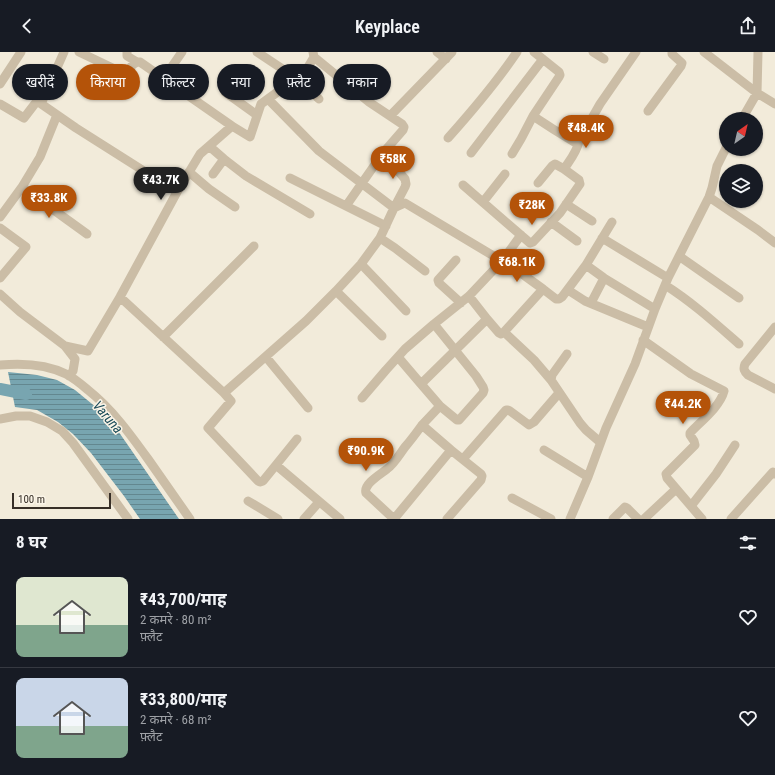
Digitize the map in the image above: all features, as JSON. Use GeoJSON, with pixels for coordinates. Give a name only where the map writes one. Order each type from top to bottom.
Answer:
{"type":"FeatureCollection","features":[{"type":"Feature","properties":{"kind":"street"},"geometry":{"type":"LineString","coordinates":[[0,84],[21,52]]}},
{"type":"Feature","properties":{"kind":"street"},"geometry":{"type":"LineString","coordinates":[[41,104],[64,52]]}},
{"type":"Feature","properties":{"kind":"street"},"geometry":{"type":"LineString","coordinates":[[79,52],[123,72],[127,71],[137,62]]}},
{"type":"Feature","properties":{"kind":"street"},"geometry":{"type":"LineString","coordinates":[[127,52],[127,56],[148,67]]}},
{"type":"Feature","properties":{"kind":"street"},"geometry":{"type":"LineString","coordinates":[[174,64],[182,52]]}},
{"type":"Feature","properties":{"kind":"street"},"geometry":{"type":"LineString","coordinates":[[257,52],[275,64]]}},
{"type":"Feature","properties":{"kind":"street"},"geometry":{"type":"LineString","coordinates":[[437,52],[449,55]]}},
{"type":"Feature","properties":{"kind":"street"},"geometry":{"type":"LineString","coordinates":[[448,138],[479,104],[517,52]]}},
{"type":"Feature","properties":{"kind":"street"},"geometry":{"type":"LineString","coordinates":[[512,154],[533,116],[560,75],[559,72],[534,52]]}},
{"type":"Feature","properties":{"kind":"street"},"geometry":{"type":"LineString","coordinates":[[593,52],[604,59]]}},
{"type":"Feature","properties":{"kind":"street"},"geometry":{"type":"LineString","coordinates":[[564,170],[576,152],[579,141],[604,97],[636,52]]}},
{"type":"Feature","properties":{"kind":"street"},"geometry":{"type":"LineString","coordinates":[[648,111],[681,66],[682,63],[673,56],[672,52]]}},
{"type":"Feature","properties":{"kind":"street"},"geometry":{"type":"LineString","coordinates":[[704,52],[757,93],[775,104]]}},
{"type":"Feature","properties":{"kind":"street"},"geometry":{"type":"LineString","coordinates":[[746,112],[757,93],[758,52]]}},
{"type":"Feature","properties":{"kind":"street"},"geometry":{"type":"LineString","coordinates":[[309,64],[313,54],[369,102],[402,124],[404,129],[383,153],[346,206]]}},
{"type":"Feature","properties":{"kind":"street"},"geometry":{"type":"LineString","coordinates":[[390,116],[449,55]]}},
{"type":"Feature","properties":{"kind":"street"},"geometry":{"type":"LineString","coordinates":[[471,153],[543,59]]}},
{"type":"Feature","properties":{"kind":"street"},"geometry":{"type":"LineString","coordinates":[[195,100],[250,137],[260,104],[273,95]]}},
{"type":"Feature","properties":{"kind":"street"},"geometry":{"type":"LineString","coordinates":[[268,99],[319,151],[394,208]]}},
{"type":"Feature","properties":{"kind":"street"},"geometry":{"type":"LineString","coordinates":[[236,100],[257,115]]}},
{"type":"Feature","properties":{"kind":"street"},"geometry":{"type":"LineString","coordinates":[[0,104],[24,118],[37,101],[178,192]]}},
{"type":"Feature","properties":{"kind":"street"},"geometry":{"type":"LineString","coordinates":[[0,217],[22,187],[40,157],[57,115]]}},
{"type":"Feature","properties":{"kind":"street"},"geometry":{"type":"LineString","coordinates":[[533,116],[574,142],[579,141]]}},
{"type":"Feature","properties":{"kind":"street"},"geometry":{"type":"LineString","coordinates":[[65,346],[88,351],[200,154],[232,126]]}},
{"type":"Feature","properties":{"kind":"street"},"geometry":{"type":"LineString","coordinates":[[209,146],[246,176],[310,214]]}},
{"type":"Feature","properties":{"kind":"street"},"geometry":{"type":"LineString","coordinates":[[224,394],[306,321],[336,292],[361,264],[380,238],[405,187],[406,181],[383,153]]}},
{"type":"Feature","properties":{"kind":"street"},"geometry":{"type":"LineString","coordinates":[[570,519],[655,309],[679,256],[709,197],[717,166],[722,156]]}},
{"type":"Feature","properties":{"kind":"street"},"geometry":{"type":"LineString","coordinates":[[213,174],[224,159]]}},
{"type":"Feature","properties":{"kind":"street"},"geometry":{"type":"LineString","coordinates":[[463,185],[530,243],[532,243],[560,213],[580,182],[554,164],[538,183]]}},
{"type":"Feature","properties":{"kind":"street"},"geometry":{"type":"LineString","coordinates":[[189,172],[235,208]]}},
{"type":"Feature","properties":{"kind":"street"},"geometry":{"type":"LineString","coordinates":[[483,202],[506,174]]}},
{"type":"Feature","properties":{"kind":"street"},"geometry":{"type":"LineString","coordinates":[[290,178],[386,226]]}},
{"type":"Feature","properties":{"kind":"street"},"geometry":{"type":"LineString","coordinates":[[22,187],[87,234]]}},
{"type":"Feature","properties":{"kind":"street"},"geometry":{"type":"LineString","coordinates":[[709,197],[775,243]]}},
{"type":"Feature","properties":{"kind":"street"},"geometry":{"type":"LineString","coordinates":[[394,208],[405,203],[502,261],[556,299],[562,297],[568,290],[586,265],[612,222]]}},
{"type":"Feature","properties":{"kind":"street"},"geometry":{"type":"LineString","coordinates":[[566,204],[592,221]]}},
{"type":"Feature","properties":{"kind":"street"},"geometry":{"type":"LineString","coordinates":[[551,222],[577,241]]}},
{"type":"Feature","properties":{"kind":"street"},"geometry":{"type":"LineString","coordinates":[[0,228],[26,247],[0,278]]}},
{"type":"Feature","properties":{"kind":"street"},"geometry":{"type":"LineString","coordinates":[[362,398],[405,349],[469,296],[502,261],[521,235]]}},
{"type":"Feature","properties":{"kind":"street"},"geometry":{"type":"LineString","coordinates":[[380,238],[425,271]]}},
{"type":"Feature","properties":{"kind":"street"},"geometry":{"type":"LineString","coordinates":[[602,238],[667,282],[679,294],[693,304],[739,344]]}},
{"type":"Feature","properties":{"kind":"street"},"geometry":{"type":"LineString","coordinates":[[163,337],[254,246]]}},
{"type":"Feature","properties":{"kind":"street"},"geometry":{"type":"LineString","coordinates":[[679,256],[739,298]]}},
{"type":"Feature","properties":{"kind":"street"},"geometry":{"type":"LineString","coordinates":[[456,260],[438,280],[439,283],[461,303]]}},
{"type":"Feature","properties":{"kind":"street"},"geometry":{"type":"LineString","coordinates":[[361,264],[406,310]]}},
{"type":"Feature","properties":{"kind":"street"},"geometry":{"type":"LineString","coordinates":[[586,265],[604,278],[655,309]]}},
{"type":"Feature","properties":{"kind":"street"},"geometry":{"type":"LineString","coordinates":[[592,303],[604,278]]}},
{"type":"Feature","properties":{"kind":"street"},"geometry":{"type":"LineString","coordinates":[[469,296],[501,334],[543,289]]}},
{"type":"Feature","properties":{"kind":"street"},"geometry":{"type":"LineString","coordinates":[[568,290],[585,301],[648,327]]}},
{"type":"Feature","properties":{"kind":"street"},"geometry":{"type":"LineString","coordinates":[[336,292],[382,336]]}},
{"type":"Feature","properties":{"kind":"street"},"geometry":{"type":"LineString","coordinates":[[0,294],[23,315],[65,346],[75,359],[73,370],[69,376]]}},
{"type":"Feature","properties":{"kind":"street"},"geometry":{"type":"LineString","coordinates":[[120,297],[231,401],[208,428],[258,481],[263,481],[297,439]]}},
{"type":"Feature","properties":{"kind":"street"},"geometry":{"type":"LineString","coordinates":[[421,384],[487,319]]}},
{"type":"Feature","properties":{"kind":"street"},"geometry":{"type":"LineString","coordinates":[[398,357],[440,406],[459,420],[484,393],[484,390],[434,324]]}},
{"type":"Feature","properties":{"kind":"street"},"geometry":{"type":"LineString","coordinates":[[775,327],[745,364],[744,369],[748,375],[775,390]]}},
{"type":"Feature","properties":{"kind":"street"},"geometry":{"type":"LineString","coordinates":[[504,332],[534,360],[551,380],[580,423],[600,442]]}},
{"type":"Feature","properties":{"kind":"street"},"geometry":{"type":"LineString","coordinates":[[643,340],[691,374],[724,392],[707,417],[690,433],[695,445],[666,474],[667,478],[702,519]]}},
{"type":"Feature","properties":{"kind":"street"},"geometry":{"type":"LineString","coordinates":[[551,380],[552,375],[567,354]]}},
{"type":"Feature","properties":{"kind":"street"},"geometry":{"type":"LineString","coordinates":[[266,357],[308,408]]}},
{"type":"Feature","properties":{"kind":"street"},"geometry":{"type":"LineString","coordinates":[[0,365],[33,365],[53,369],[69,376],[97,397],[128,432],[190,519]]}},
{"type":"Feature","properties":{"kind":"street"},"geometry":{"type":"LineString","coordinates":[[463,459],[506,410],[510,411],[530,425],[560,393]]}},
{"type":"Feature","properties":{"kind":"street"},"geometry":{"type":"LineString","coordinates":[[440,406],[422,425],[393,463],[372,480],[365,490],[366,493],[394,519],[451,450]]}},
{"type":"Feature","properties":{"kind":"street"},"geometry":{"type":"LineString","coordinates":[[0,419],[16,416],[30,416],[47,422],[62,431],[73,443],[128,519]]}},
{"type":"Feature","properties":{"kind":"street"},"geometry":{"type":"LineString","coordinates":[[422,425],[482,476],[481,480],[447,519]]}},
{"type":"Feature","properties":{"kind":"street"},"geometry":{"type":"LineString","coordinates":[[691,506],[716,474],[735,445]]}},
{"type":"Feature","properties":{"kind":"street"},"geometry":{"type":"LineString","coordinates":[[544,450],[588,477]]}},
{"type":"Feature","properties":{"kind":"street"},"geometry":{"type":"LineString","coordinates":[[276,465],[340,519]]}},
{"type":"Feature","properties":{"kind":"street"},"geometry":{"type":"LineString","coordinates":[[731,519],[774,472]]}},
{"type":"Feature","properties":{"kind":"street"},"geometry":{"type":"LineString","coordinates":[[644,519],[676,489]]}},
{"type":"Feature","properties":{"kind":"street"},"geometry":{"type":"LineString","coordinates":[[512,498],[551,519]]}},
{"type":"Feature","properties":{"kind":"street"},"geometry":{"type":"LineString","coordinates":[[248,501],[278,519]]}},
{"type":"Feature","properties":{"kind":"street"},"geometry":{"type":"LineString","coordinates":[[304,519],[320,502]]}},
{"type":"Feature","properties":{"kind":"street"},"geometry":{"type":"LineString","coordinates":[[613,519],[625,507],[638,519]]}},
{"type":"Feature","properties":{"kind":"water"},"geometry":{"type":"Polygon","coordinates":[[[8,372],[37,375],[57,380],[75,390],[97,408],[116,428],[179,519],[140,519],[91,453],[73,434],[58,422],[37,410],[15,407],[8,372]]]}},
{"type":"Feature","properties":{"kind":"waterway","name":"Varuna"},"geometry":{"type":"LineString","coordinates":[[0,389],[26,394]]}}]}
